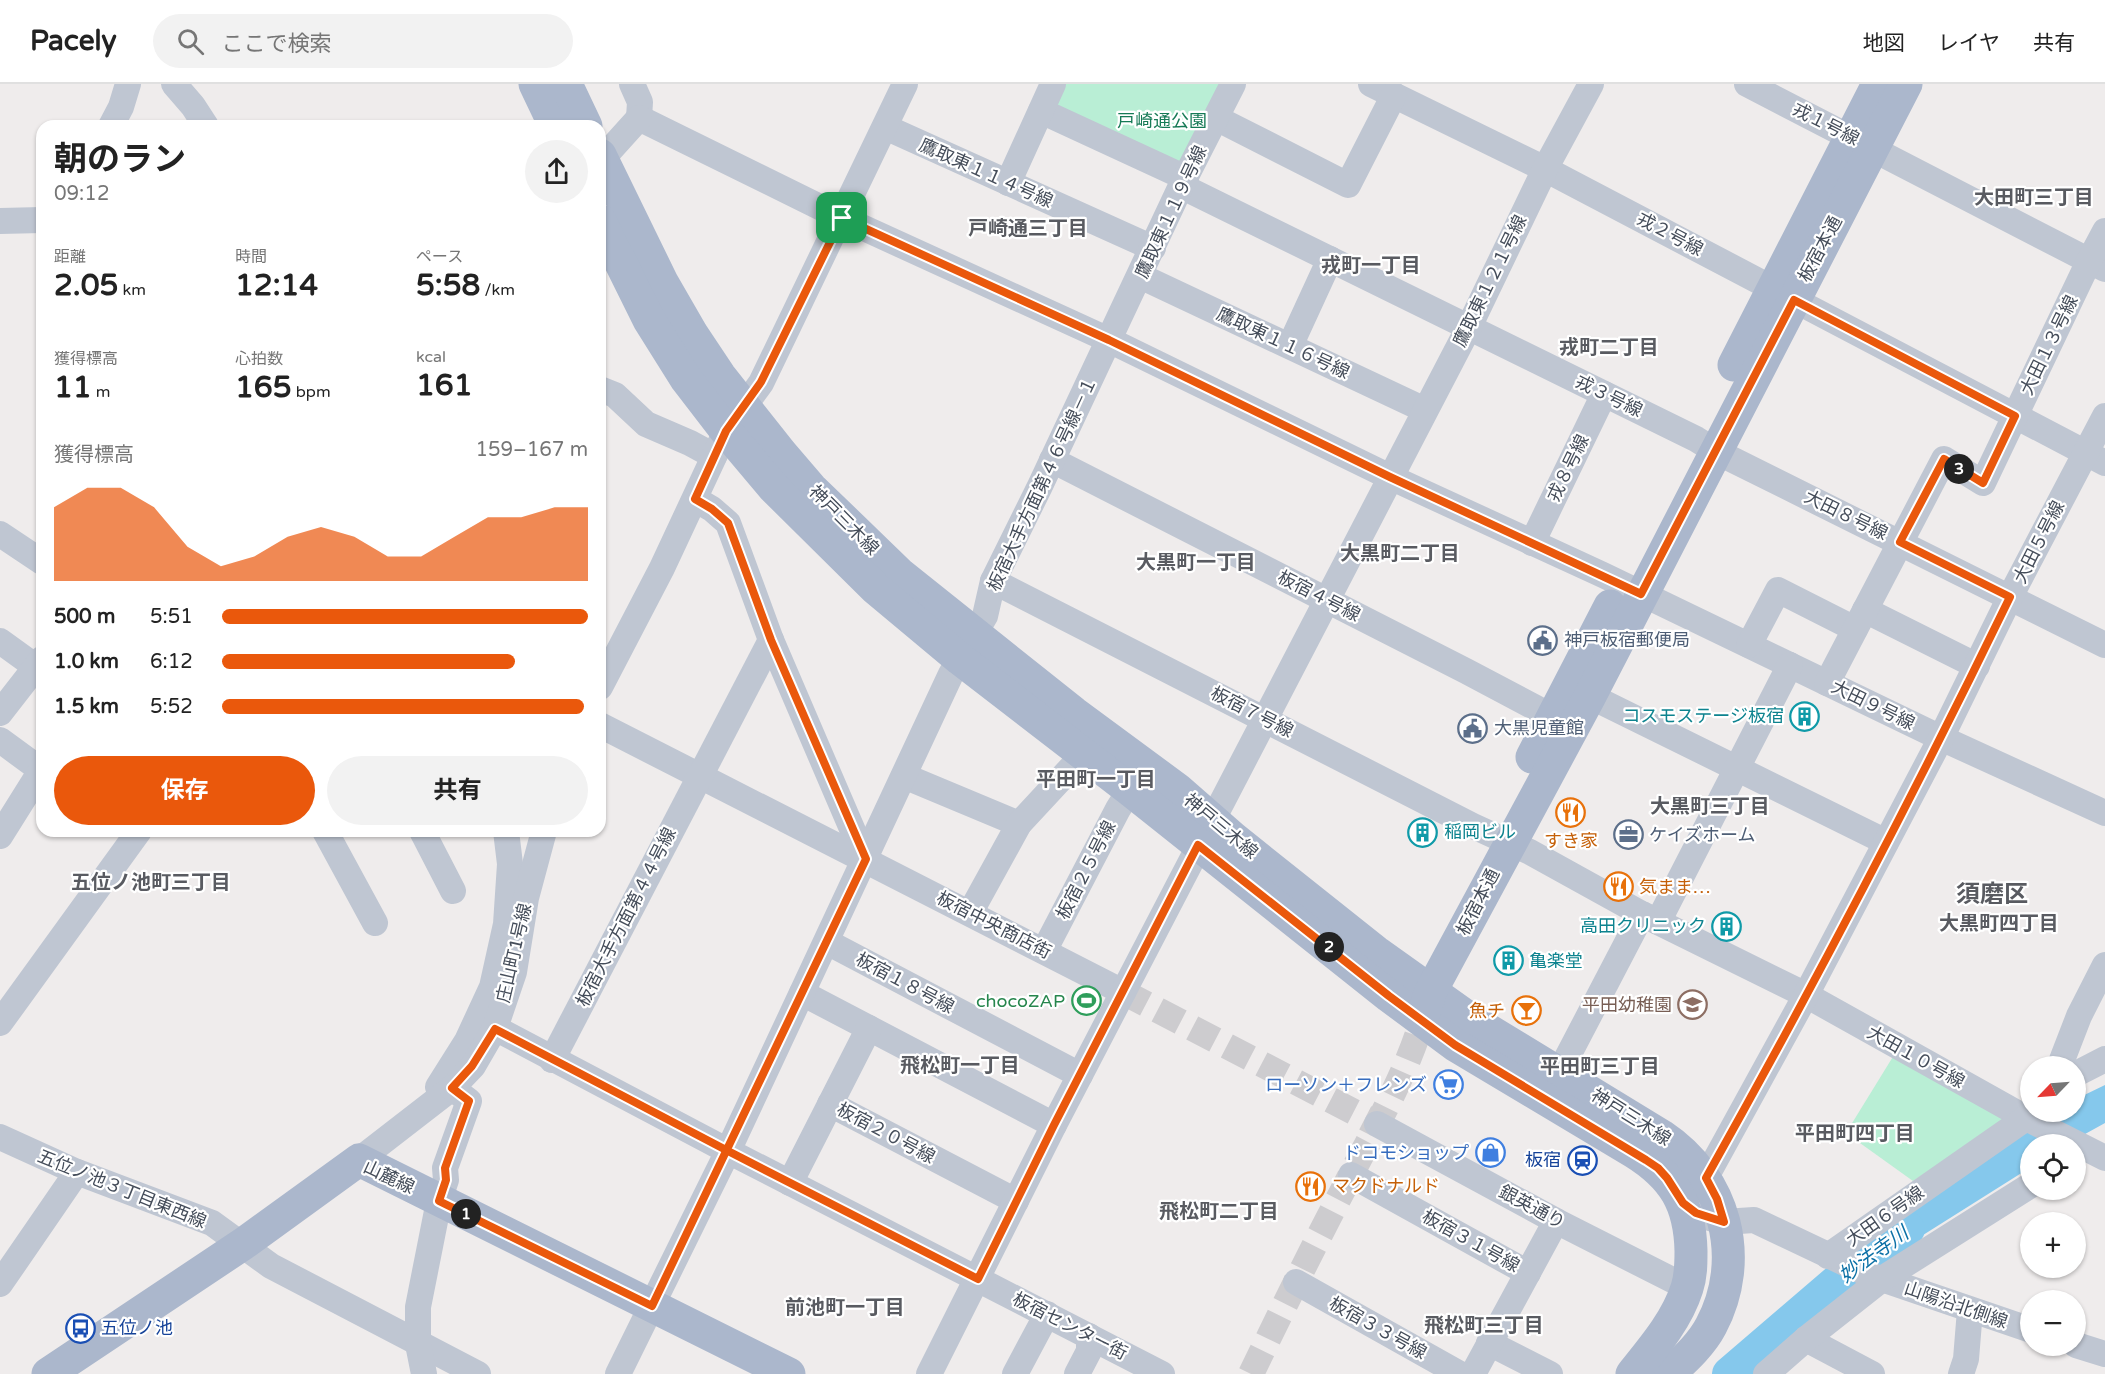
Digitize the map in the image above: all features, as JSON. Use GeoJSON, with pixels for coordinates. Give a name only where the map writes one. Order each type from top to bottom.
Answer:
{"type":"FeatureCollection","features":[{"type":"Feature","properties":{"kind":"main road"},"geometry":{"type":"LineString","coordinates":[[535,84],[552,120]]}},
{"type":"Feature","properties":{"kind":"main road"},"geometry":{"type":"LineString","coordinates":[[566,84],[583,120]]}},
{"type":"Feature","properties":{"kind":"main road","name":"板宿本通"},"geometry":{"type":"LineString","coordinates":[[1862,142],[1878,84]]}},
{"type":"Feature","properties":{"kind":"main road","name":"板宿本通"},"geometry":{"type":"LineString","coordinates":[[1418,1000],[1501,839],[1553,717],[1631,589],[1862,142],[1906,84]]}},
{"type":"Feature","properties":{"kind":"main road","name":"神戸三木線"},"geometry":{"type":"LineString","coordinates":[[606,167],[675,306],[708,358],[728,431]]}},
{"type":"Feature","properties":{"kind":"main road","name":"神戸三木線"},"geometry":{"type":"LineString","coordinates":[[606,233],[658,336],[686,379],[728,431],[781,453],[825,502],[901,575],[968,647],[1084,754],[1130,790],[1205,832],[1376,952],[1455,1045],[1658,1168],[1676,1190],[1683,1203],[1691,1230],[1690,1276],[1663,1333],[1632,1374]]}},
{"type":"Feature","properties":{"kind":"main road","name":"板宿本通"},"geometry":{"type":"LineString","coordinates":[[1501,839],[1590,696],[1631,589]]}},
{"type":"Feature","properties":{"kind":"main road","name":"神戸三木線"},"geometry":{"type":"LineString","coordinates":[[968,647],[1074,713],[1177,789],[1205,832]]}},
{"type":"Feature","properties":{"kind":"main road","name":"神戸三木線"},"geometry":{"type":"LineString","coordinates":[[1418,1000],[1470,1019],[1559,1073],[1678,1147],[1706,1178],[1717,1199],[1724,1222],[1728,1258],[1725,1287],[1710,1327],[1669,1374]]}},
{"type":"Feature","properties":{"kind":"main road","name":"山麓線"},"geometry":{"type":"LineString","coordinates":[[48,1374],[243,1244],[359,1160],[789,1374]]}},
{"type":"Feature","properties":{"kind":"street"},"geometry":{"type":"LineString","coordinates":[[114,120],[128,84]]}},
{"type":"Feature","properties":{"kind":"street"},"geometry":{"type":"LineString","coordinates":[[174,84],[202,120]]}},
{"type":"Feature","properties":{"kind":"street"},"geometry":{"type":"LineString","coordinates":[[606,152],[639,118],[640,102],[632,84]]}},
{"type":"Feature","properties":{"kind":"street"},"geometry":{"type":"LineString","coordinates":[[606,675],[662,568],[728,431],[761,382],[905,84]]}},
{"type":"Feature","properties":{"kind":"street"},"geometry":{"type":"LineString","coordinates":[[1008,183],[1053,84]]}},
{"type":"Feature","properties":{"kind":"street","name":"鷹取東１１９号線"},"geometry":{"type":"LineString","coordinates":[[1109,340],[1183,182],[1233,84]]}},
{"type":"Feature","properties":{"kind":"street","name":"戎２号線"},"geometry":{"type":"LineString","coordinates":[[1371,84],[1545,169],[2095,457]]}},
{"type":"Feature","properties":{"kind":"street","name":"鷹取東１２１号線"},"geometry":{"type":"LineString","coordinates":[[929,1374],[1054,1125],[1469,327],[1545,169],[1591,84]]}},
{"type":"Feature","properties":{"kind":"street","name":"戎１号線"},"geometry":{"type":"LineString","coordinates":[[1747,84],[2097,265]]}},
{"type":"Feature","properties":{"kind":"street"},"geometry":{"type":"LineString","coordinates":[[1216,118],[1348,185],[1394,95]]}},
{"type":"Feature","properties":{"kind":"street","name":"戎３号線"},"geometry":{"type":"LineString","coordinates":[[1041,111],[1330,259],[1706,445]]}},
{"type":"Feature","properties":{"kind":"street","name":"大田９号線"},"geometry":{"type":"LineString","coordinates":[[639,118],[842,218],[1109,340],[1390,477],[1631,589],[1941,738],[2105,813]]}},
{"type":"Feature","properties":{"kind":"street","name":"鷹取東１１４号線"},"geometry":{"type":"LineString","coordinates":[[885,127],[1153,248]]}},
{"type":"Feature","properties":{"kind":"street"},"geometry":{"type":"LineString","coordinates":[[0,222],[36,220]]}},
{"type":"Feature","properties":{"kind":"street","name":"大田１３号線"},"geometry":{"type":"LineString","coordinates":[[1827,682],[1944,459],[1983,483],[2015,416],[2097,265],[2105,231]]}},
{"type":"Feature","properties":{"kind":"street"},"geometry":{"type":"LineString","coordinates":[[1290,346],[1330,259]]}},
{"type":"Feature","properties":{"kind":"street","name":"鷹取東１１６号線"},"geometry":{"type":"LineString","coordinates":[[1140,276],[1425,410]]}},
{"type":"Feature","properties":{"kind":"street","name":"板宿大手方面第４６号線－１"},"geometry":{"type":"LineString","coordinates":[[618,1374],[728,1151],[951,674],[985,616],[993,581],[1109,340]]}},
{"type":"Feature","properties":{"kind":"street"},"geometry":{"type":"LineString","coordinates":[[606,391],[615,395],[646,424],[690,443],[728,431]]}},
{"type":"Feature","properties":{"kind":"street","name":"戎８号線"},"geometry":{"type":"LineString","coordinates":[[1532,543],[1604,394]]}},
{"type":"Feature","properties":{"kind":"street","name":"大田５号線"},"geometry":{"type":"LineString","coordinates":[[1706,1178],[1806,995],[1941,738],[2010,597],[2095,457],[2105,416]]}},
{"type":"Feature","properties":{"kind":"street","name":"大田８号線"},"geometry":{"type":"LineString","coordinates":[[1706,445],[2105,645]]}},
{"type":"Feature","properties":{"kind":"street","name":"板宿４号線"},"geometry":{"type":"LineString","coordinates":[[1052,460],[1553,717]]}},
{"type":"Feature","properties":{"kind":"street"},"geometry":{"type":"LineString","coordinates":[[695,499],[712,509],[728,523],[771,640],[866,859]]}},
{"type":"Feature","properties":{"kind":"street"},"geometry":{"type":"LineString","coordinates":[[0,534],[36,558]]}},
{"type":"Feature","properties":{"kind":"street","name":"板宿７号線"},"geometry":{"type":"LineString","coordinates":[[993,581],[1501,839],[1650,918]]}},
{"type":"Feature","properties":{"kind":"street"},"geometry":{"type":"LineString","coordinates":[[1749,645],[1778,590],[1977,666]]}},
{"type":"Feature","properties":{"kind":"street","name":"板宿大手方面第４４号線"},"geometry":{"type":"LineString","coordinates":[[552,1060],[771,640]]}},
{"type":"Feature","properties":{"kind":"street"},"geometry":{"type":"LineString","coordinates":[[0,641],[36,661]]}},
{"type":"Feature","properties":{"kind":"street"},"geometry":{"type":"LineString","coordinates":[[1559,1073],[1738,768],[1790,665]]}},
{"type":"Feature","properties":{"kind":"street"},"geometry":{"type":"LineString","coordinates":[[0,713],[36,667]]}},
{"type":"Feature","properties":{"kind":"street"},"geometry":{"type":"LineString","coordinates":[[1590,696],[1886,842]]}},
{"type":"Feature","properties":{"kind":"street","name":"板宿中央商店街"},"geometry":{"type":"LineString","coordinates":[[606,728],[1123,992]]}},
{"type":"Feature","properties":{"kind":"street"},"geometry":{"type":"LineString","coordinates":[[0,740],[36,766]]}},
{"type":"Feature","properties":{"kind":"street"},"geometry":{"type":"LineString","coordinates":[[970,913],[1018,824],[1084,754]]}},
{"type":"Feature","properties":{"kind":"street"},"geometry":{"type":"LineString","coordinates":[[904,776],[1018,824]]}},
{"type":"Feature","properties":{"kind":"street"},"geometry":{"type":"LineString","coordinates":[[2,829],[36,778]]}},
{"type":"Feature","properties":{"kind":"street","name":"板宿２５号線"},"geometry":{"type":"LineString","coordinates":[[1044,951],[1130,790]]}},
{"type":"Feature","properties":{"kind":"street"},"geometry":{"type":"LineString","coordinates":[[0,1023],[135,837]]}},
{"type":"Feature","properties":{"kind":"street"},"geometry":{"type":"LineString","coordinates":[[328,837],[375,923]]}},
{"type":"Feature","properties":{"kind":"street"},"geometry":{"type":"LineString","coordinates":[[425,837],[453,891]]}},
{"type":"Feature","properties":{"kind":"street"},"geometry":{"type":"LineString","coordinates":[[425,1108],[467,1041],[492,987],[506,924],[510,864],[507,837]]}},
{"type":"Feature","properties":{"kind":"street","name":"庄山町1号線"},"geometry":{"type":"LineString","coordinates":[[359,1160],[452,1088],[472,1066],[495,1029],[514,972],[526,898],[542,837]]}},
{"type":"Feature","properties":{"kind":"street","name":"大田１０号線"},"geometry":{"type":"LineString","coordinates":[[1650,918],[1806,995],[2020,1110]]}},
{"type":"Feature","properties":{"kind":"street","name":"板宿１８号線"},"geometry":{"type":"LineString","coordinates":[[826,942],[1080,1075]]}},
{"type":"Feature","properties":{"kind":"street"},"geometry":{"type":"LineString","coordinates":[[2064,1056],[2079,1016],[2105,965]]}},
{"type":"Feature","properties":{"kind":"street"},"geometry":{"type":"LineString","coordinates":[[802,993],[1054,1125]]}},
{"type":"Feature","properties":{"kind":"street","name":"板宿２０号線"},"geometry":{"type":"LineString","coordinates":[[869,1028],[830,1104],[1016,1202]]}},
{"type":"Feature","properties":{"kind":"street","name":"板宿センター街"},"geometry":{"type":"LineString","coordinates":[[495,1029],[1162,1374]]}},
{"type":"Feature","properties":{"kind":"street"},"geometry":{"type":"LineString","coordinates":[[2086,1069],[2105,1059]]}},
{"type":"Feature","properties":{"kind":"street"},"geometry":{"type":"LineString","coordinates":[[424,1374],[418,1344],[418,1307],[439,1201],[446,1180],[445,1168],[469,1101],[452,1088]]}},
{"type":"Feature","properties":{"kind":"street"},"geometry":{"type":"LineString","coordinates":[[790,1183],[830,1104]]}},
{"type":"Feature","properties":{"kind":"street","name":"大田６号線"},"geometry":{"type":"LineString","coordinates":[[1724,1222],[1754,1220],[1828,1256],[2020,1122]]}},
{"type":"Feature","properties":{"kind":"street","name":"大田１０号線"},"geometry":{"type":"LineString","coordinates":[[2043,1122],[2093,1150]]}},
{"type":"Feature","properties":{"kind":"street","name":"銀英通り"},"geometry":{"type":"LineString","coordinates":[[1377,1124],[1556,1221],[1690,1276]]}},
{"type":"Feature","properties":{"kind":"street","name":"五位ノ池３丁目東西線"},"geometry":{"type":"LineString","coordinates":[[0,1137],[77,1173],[212,1223],[271,1266],[478,1374]]}},
{"type":"Feature","properties":{"kind":"street"},"geometry":{"type":"LineString","coordinates":[[0,1284],[77,1173]]}},
{"type":"Feature","properties":{"kind":"street","name":"板宿３１号線"},"geometry":{"type":"LineString","coordinates":[[1351,1175],[1528,1273]]}},
{"type":"Feature","properties":{"kind":"street"},"geometry":{"type":"LineString","coordinates":[[1766,1374],[1876,1277],[2020,1192]]}},
{"type":"Feature","properties":{"kind":"street"},"geometry":{"type":"LineString","coordinates":[[1683,1203],[1696,1213],[1724,1222],[1690,1276]]}},
{"type":"Feature","properties":{"kind":"street"},"geometry":{"type":"LineString","coordinates":[[1473,1374],[1556,1221]]}},
{"type":"Feature","properties":{"kind":"street","name":"山陽沿北側線"},"geometry":{"type":"LineString","coordinates":[[1828,1256],[1876,1277],[2020,1326]]}},
{"type":"Feature","properties":{"kind":"street","name":"板宿３３号線"},"geometry":{"type":"LineString","coordinates":[[1296,1282],[1460,1374]]}},
{"type":"Feature","properties":{"kind":"street"},"geometry":{"type":"LineString","coordinates":[[1961,1374],[1966,1359],[1970,1310]]}},
{"type":"Feature","properties":{"kind":"street"},"geometry":{"type":"LineString","coordinates":[[1015,1374],[1047,1314]]}},
{"type":"Feature","properties":{"kind":"street"},"geometry":{"type":"LineString","coordinates":[[1077,1374],[1089,1351],[1089,1336]]}},
{"type":"Feature","properties":{"kind":"street"},"geometry":{"type":"LineString","coordinates":[[1806,1340],[1872,1374]]}},
{"type":"Feature","properties":{"kind":"street"},"geometry":{"type":"LineString","coordinates":[[1489,1343],[1550,1374]]}},
{"type":"Feature","properties":{"kind":"street"},"geometry":{"type":"LineString","coordinates":[[2086,1348],[2105,1354]]}},
{"type":"Feature","properties":{"kind":"green space","name":"戸崎通公園"},"geometry":{"type":"Polygon","coordinates":[[[1063,84],[1222,84],[1180,171],[1051,108],[1063,84]]]}},
{"type":"Feature","properties":{"kind":"green space"},"geometry":{"type":"Polygon","coordinates":[[[1894,1055],[2010,1119],[1913,1181],[1846,1133],[1894,1055]]]}},
{"type":"Feature","properties":{"kind":"water"},"geometry":{"type":"Polygon","coordinates":[[[2105,1085],[2105,1123],[2085,1134],[2020,1134],[2020,1174],[1885,1259],[1852,1247],[2037,1122],[2086,1122],[2086,1094],[2105,1085]]]}},
{"type":"Feature","properties":{"kind":"waterway","name":"妙法寺川"},"geometry":{"type":"LineString","coordinates":[[1729,1374],[1870,1253],[1908,1229]]}},
{"type":"Feature","properties":{"kind":"tunnel"},"geometry":{"type":"LineString","coordinates":[[1123,992],[1377,1124]]}},
{"type":"Feature","properties":{"kind":"tunnel"},"geometry":{"type":"LineString","coordinates":[[1251,1374],[1376,1128],[1406,1065],[1422,1021]]}},
{"type":"Feature","properties":{"kind":"place","name":"神戸板宿郵便局"},"geometry":{"type":"Point","coordinates":[1543,640]}},
{"type":"Feature","properties":{"kind":"place","name":"コスモステージ板宿"},"geometry":{"type":"Point","coordinates":[1805,716]}},
{"type":"Feature","properties":{"kind":"place","name":"大黒児童館"},"geometry":{"type":"Point","coordinates":[1473,728]}},
{"type":"Feature","properties":{"kind":"place","name":"すき家"},"geometry":{"type":"Point","coordinates":[1571,812]}},
{"type":"Feature","properties":{"kind":"place","name":"稲岡ビル"},"geometry":{"type":"Point","coordinates":[1423,832]}},
{"type":"Feature","properties":{"kind":"place","name":"ケイズホーム"},"geometry":{"type":"Point","coordinates":[1628,835]}},
{"type":"Feature","properties":{"kind":"place","name":"気まま…"},"geometry":{"type":"Point","coordinates":[1618,887]}},
{"type":"Feature","properties":{"kind":"place","name":"高田クリニック"},"geometry":{"type":"Point","coordinates":[1727,926]}},
{"type":"Feature","properties":{"kind":"place","name":"亀楽堂"},"geometry":{"type":"Point","coordinates":[1508,961]}},
{"type":"Feature","properties":{"kind":"place","name":"chocoZAP"},"geometry":{"type":"Point","coordinates":[1086,1001]}},
{"type":"Feature","properties":{"kind":"place","name":"平田幼稚園"},"geometry":{"type":"Point","coordinates":[1693,1005]}},
{"type":"Feature","properties":{"kind":"place","name":"魚チ"},"geometry":{"type":"Point","coordinates":[1526,1011]}},
{"type":"Feature","properties":{"kind":"place","name":"ローソン＋フレンズ"},"geometry":{"type":"Point","coordinates":[1448,1085]}},
{"type":"Feature","properties":{"kind":"place","name":"ドコモショップ"},"geometry":{"type":"Point","coordinates":[1490,1153]}},
{"type":"Feature","properties":{"kind":"place","name":"板宿"},"geometry":{"type":"Point","coordinates":[1582,1160]}},
{"type":"Feature","properties":{"kind":"place","name":"マクドナルド"},"geometry":{"type":"Point","coordinates":[1311,1186]}},
{"type":"Feature","properties":{"kind":"place","name":"五位ノ池"},"geometry":{"type":"Point","coordinates":[80,1328]}},
{"type":"Feature","properties":{"kind":"district","name":"大田町三丁目"},"geometry":{"type":"Point","coordinates":[2034,198]}},
{"type":"Feature","properties":{"kind":"district","name":"戸崎通三丁目"},"geometry":{"type":"Point","coordinates":[1028,229]}},
{"type":"Feature","properties":{"kind":"district","name":"戎町一丁目"},"geometry":{"type":"Point","coordinates":[1371,266]}},
{"type":"Feature","properties":{"kind":"district","name":"戎町二丁目"},"geometry":{"type":"Point","coordinates":[1609,348]}},
{"type":"Feature","properties":{"kind":"district","name":"大黒町二丁目"},"geometry":{"type":"Point","coordinates":[1400,554]}},
{"type":"Feature","properties":{"kind":"district","name":"大黒町一丁目"},"geometry":{"type":"Point","coordinates":[1196,563]}},
{"type":"Feature","properties":{"kind":"district","name":"平田町一丁目"},"geometry":{"type":"Point","coordinates":[1096,780]}},
{"type":"Feature","properties":{"kind":"district","name":"大黒町三丁目"},"geometry":{"type":"Point","coordinates":[1710,807]}},
{"type":"Feature","properties":{"kind":"district","name":"五位ノ池町三丁目"},"geometry":{"type":"Point","coordinates":[151,883]}},
{"type":"Feature","properties":{"kind":"district","name":"須磨区"},"geometry":{"type":"Point","coordinates":[1992,894]}},
{"type":"Feature","properties":{"kind":"district","name":"大黒町四丁目"},"geometry":{"type":"Point","coordinates":[1999,924]}},
{"type":"Feature","properties":{"kind":"district","name":"飛松町一丁目"},"geometry":{"type":"Point","coordinates":[960,1066]}},
{"type":"Feature","properties":{"kind":"district","name":"平田町三丁目"},"geometry":{"type":"Point","coordinates":[1600,1067]}},
{"type":"Feature","properties":{"kind":"district","name":"平田町四丁目"},"geometry":{"type":"Point","coordinates":[1855,1134]}},
{"type":"Feature","properties":{"kind":"district","name":"飛松町二丁目"},"geometry":{"type":"Point","coordinates":[1219,1212]}},
{"type":"Feature","properties":{"kind":"district","name":"前池町一丁目"},"geometry":{"type":"Point","coordinates":[845,1308]}},
{"type":"Feature","properties":{"kind":"district","name":"飛松町三丁目"},"geometry":{"type":"Point","coordinates":[1484,1326]}},
{"type":"Feature","properties":{"kind":"route"},"geometry":{"type":"LineString","coordinates":[[842,218],[761,382],[726,431],[695,499],[712,509],[728,523],[771,640],[866,859],[728,1151],[652,1306],[439,1201],[446,1180],[445,1168],[469,1101],[452,1088],[472,1066],[495,1029],[552,1060],[728,1151],[978,1279],[1054,1125],[1198,845],[1389,996],[1455,1045],[1646,1160],[1667,1178],[1683,1203],[1696,1213],[1724,1222],[1717,1199],[1706,1178],[1806,995],[1941,738],[2010,597],[1900,542],[1944,459],[1983,483],[2015,416],[1794,300],[1641,594],[1390,477],[1109,340],[842,218]]}}]}
